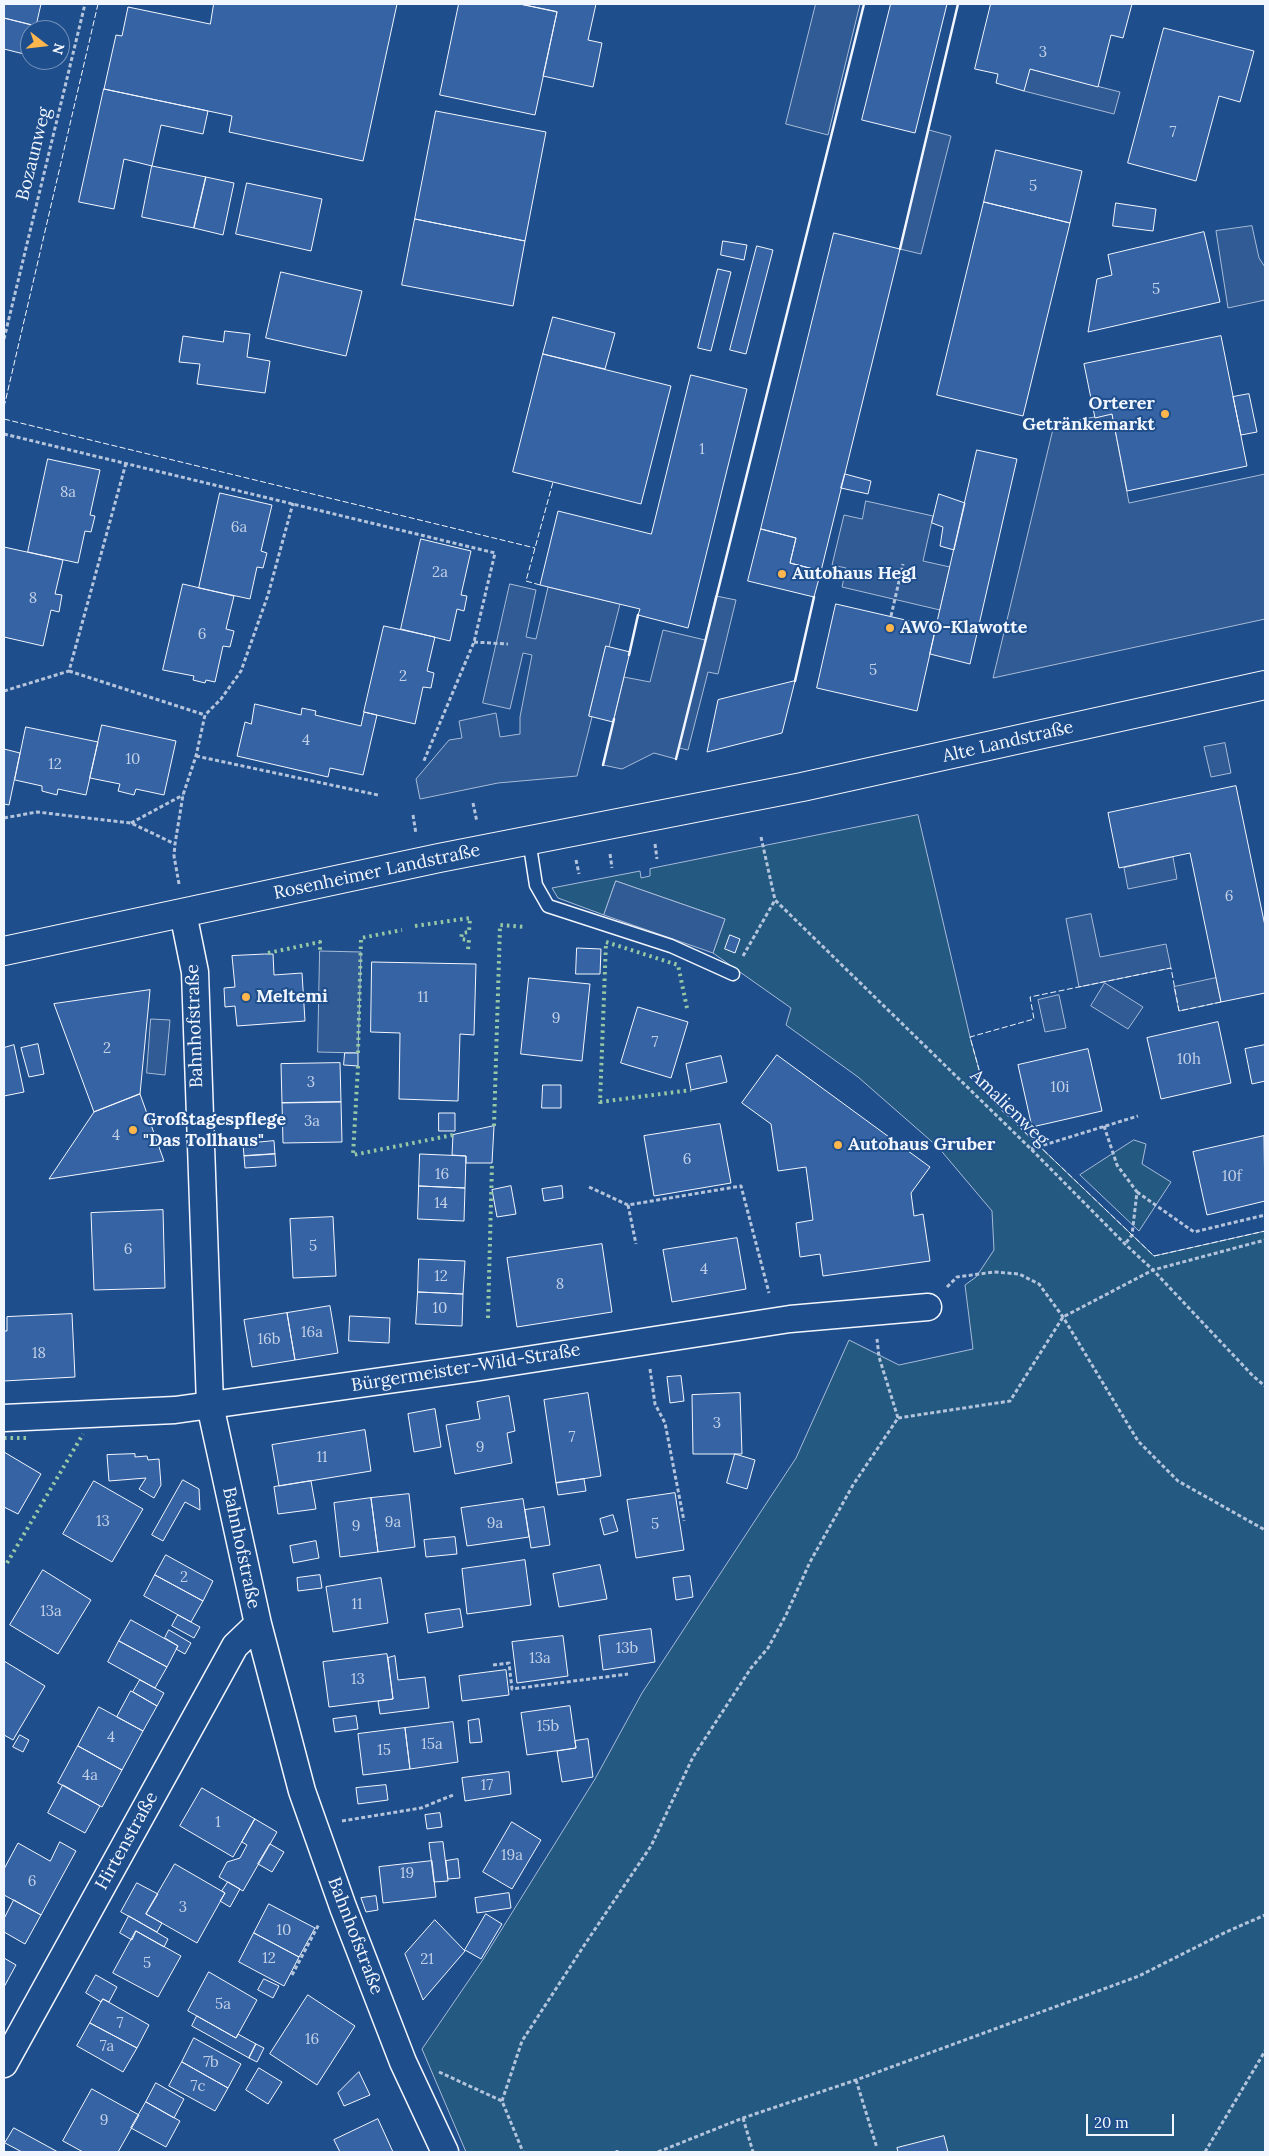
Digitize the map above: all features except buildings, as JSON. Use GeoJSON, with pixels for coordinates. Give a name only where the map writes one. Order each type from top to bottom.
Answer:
{"type":"FeatureCollection","features":[{"type":"Feature","properties":{"kind":"main road","name":"Alte Landstraße"},"geometry":{"type":"LineString","coordinates":[[751,798],[1265,685]]}},
{"type":"Feature","properties":{"kind":"main road","name":"Rosenheimer Landstraße"},"geometry":{"type":"LineString","coordinates":[[4,952],[529,840],[751,798]]}},
{"type":"Feature","properties":{"kind":"street","name":"Bahnhofstraße"},"geometry":{"type":"LineString","coordinates":[[183,913],[194,972],[210,1405],[258,1624],[302,1791],[343,1907],[403,2062],[445,2152]]}},
{"type":"Feature","properties":{"kind":"street","name":"Bürgermeister-Wild-Straße"},"geometry":{"type":"LineString","coordinates":[[4,1418],[166,1410],[210,1405],[474,1368],[776,1321],[928,1306]]}},
{"type":"Feature","properties":{"kind":"street","name":"Hirtenstraße"},"geometry":{"type":"LineString","coordinates":[[4,2064],[235,1646],[258,1624]]}},
{"type":"Feature","properties":{"kind":"lane"},"geometry":{"type":"LineString","coordinates":[[529,840],[536,885],[548,906],[671,946],[733,974]]}},
{"type":"Feature","properties":{"kind":"path","name":"Bozaunweg"},"geometry":{"type":"LineString","coordinates":[[4,339],[85,4]]}},
{"type":"Feature","properties":{"kind":"path"},"geometry":{"type":"LineString","coordinates":[[4,434],[495,553],[474,642],[423,763]]}},
{"type":"Feature","properties":{"kind":"path"},"geometry":{"type":"LineString","coordinates":[[69,671],[126,463]]}},
{"type":"Feature","properties":{"kind":"path"},"geometry":{"type":"LineString","coordinates":[[174,856],[183,796],[196,756],[205,715],[221,699],[241,671],[268,595],[293,503]]}},
{"type":"Feature","properties":{"kind":"path"},"geometry":{"type":"LineString","coordinates":[[891,616],[903,564]]}},
{"type":"Feature","properties":{"kind":"path"},"geometry":{"type":"LineString","coordinates":[[474,642],[508,644]]}},
{"type":"Feature","properties":{"kind":"path"},"geometry":{"type":"LineString","coordinates":[[4,691],[69,671],[205,715]]}},
{"type":"Feature","properties":{"kind":"path"},"geometry":{"type":"LineString","coordinates":[[196,756],[378,795]]}},
{"type":"Feature","properties":{"kind":"path"},"geometry":{"type":"LineString","coordinates":[[131,823],[183,796]]}},
{"type":"Feature","properties":{"kind":"path"},"geometry":{"type":"LineString","coordinates":[[473,803],[478,829]]}},
{"type":"Feature","properties":{"kind":"path"},"geometry":{"type":"LineString","coordinates":[[4,818],[37,812],[131,823],[175,844]]}},
{"type":"Feature","properties":{"kind":"path"},"geometry":{"type":"LineString","coordinates":[[412,815],[418,842]]}},
{"type":"Feature","properties":{"kind":"path"},"geometry":{"type":"LineString","coordinates":[[733,974],[775,900],[761,837]]}},
{"type":"Feature","properties":{"kind":"path"},"geometry":{"type":"LineString","coordinates":[[655,838],[657,858]]}},
{"type":"Feature","properties":{"kind":"path","name":"Amalienweg"},"geometry":{"type":"LineString","coordinates":[[775,900],[1032,1149],[1152,1270],[1253,1376],[1265,1386]]}},
{"type":"Feature","properties":{"kind":"path"},"geometry":{"type":"LineString","coordinates":[[1032,1149],[1138,1116]]}},
{"type":"Feature","properties":{"kind":"path"},"geometry":{"type":"LineString","coordinates":[[1104,1126],[1117,1165],[1137,1192],[1194,1232],[1265,1215]]}},
{"type":"Feature","properties":{"kind":"path"},"geometry":{"type":"LineString","coordinates":[[589,1187],[628,1205],[741,1186],[776,1321]]}},
{"type":"Feature","properties":{"kind":"path"},"geometry":{"type":"LineString","coordinates":[[1125,1244],[1132,1235],[1137,1192]]}},
{"type":"Feature","properties":{"kind":"path"},"geometry":{"type":"LineString","coordinates":[[628,1205],[636,1244]]}},
{"type":"Feature","properties":{"kind":"path"},"geometry":{"type":"LineString","coordinates":[[523,2152],[502,2101],[522,2041],[586,1940],[651,1846],[693,1757],[751,1668],[768,1648],[786,1615],[810,1562],[848,1494],[898,1418],[1010,1402],[1063,1317],[1152,1270],[1265,1240]]}},
{"type":"Feature","properties":{"kind":"path"},"geometry":{"type":"LineString","coordinates":[[928,1306],[957,1277],[994,1272],[1019,1274],[1039,1284],[1063,1317],[1138,1442],[1178,1482],[1265,1530]]}},
{"type":"Feature","properties":{"kind":"path"},"geometry":{"type":"LineString","coordinates":[[873,1311],[879,1357],[898,1418]]}},
{"type":"Feature","properties":{"kind":"path"},"geometry":{"type":"LineString","coordinates":[[645,1341],[655,1404],[665,1424],[684,1521]]}},
{"type":"Feature","properties":{"kind":"path"},"geometry":{"type":"LineString","coordinates":[[494,1665],[509,1664],[512,1689],[628,1674]]}},
{"type":"Feature","properties":{"kind":"path"},"geometry":{"type":"LineString","coordinates":[[314,1825],[421,1808],[453,1796]]}},
{"type":"Feature","properties":{"kind":"path"},"geometry":{"type":"LineString","coordinates":[[292,1975],[323,1918],[343,1907]]}},
{"type":"Feature","properties":{"kind":"path"},"geometry":{"type":"LineString","coordinates":[[658,2152],[743,2118],[856,2080],[1139,1976],[1226,1932],[1265,1915]]}},
{"type":"Feature","properties":{"kind":"path"},"geometry":{"type":"LineString","coordinates":[[1205,2152],[1265,2051]]}},
{"type":"Feature","properties":{"kind":"path"},"geometry":{"type":"LineString","coordinates":[[403,2062],[418,2053],[432,2068],[502,2101]]}},
{"type":"Feature","properties":{"kind":"path"},"geometry":{"type":"LineString","coordinates":[[856,2080],[877,2148]]}},
{"type":"Feature","properties":{"kind":"path"},"geometry":{"type":"LineString","coordinates":[[743,2118],[753,2152]]}},
{"type":"Feature","properties":{"kind":"shaded area"},"geometry":{"type":"Polygon","coordinates":[[[816,4],[860,4],[828,135],[786,124],[816,4]]]}},
{"type":"Feature","properties":{"kind":"shaded area"},"geometry":{"type":"Polygon","coordinates":[[[1030,69],[1120,92],[1114,114],[1024,91],[1030,69]]]}},
{"type":"Feature","properties":{"kind":"shaded area"},"geometry":{"type":"Polygon","coordinates":[[[929,130],[951,136],[921,254],[900,249],[929,130]]]}},
{"type":"Feature","properties":{"kind":"shaded area"},"geometry":{"type":"Polygon","coordinates":[[[1252,226],[1259,258],[1265,267],[1265,300],[1228,308],[1216,231],[1252,226]]]}},
{"type":"Feature","properties":{"kind":"shaded area"},"geometry":{"type":"Polygon","coordinates":[[[1112,414],[1129,503],[1265,474],[1265,619],[993,678],[1054,425],[1112,414]]]}},
{"type":"Feature","properties":{"kind":"shaded area"},"geometry":{"type":"Polygon","coordinates":[[[866,501],[933,516],[923,561],[950,567],[940,610],[842,587],[846,568],[832,565],[844,515],[862,519],[866,501]]]}},
{"type":"Feature","properties":{"kind":"shaded area"},"geometry":{"type":"Polygon","coordinates":[[[510,584],[536,590],[526,637],[536,639],[548,587],[620,604],[609,647],[606,647],[589,716],[592,717],[577,776],[498,783],[420,799],[416,779],[449,740],[462,738],[459,721],[496,713],[500,737],[520,734],[520,717],[532,655],[523,653],[510,709],[483,703],[510,584]]]}},
{"type":"Feature","properties":{"kind":"shaded area"},"geometry":{"type":"Polygon","coordinates":[[[716,596],[736,600],[718,674],[708,672],[688,750],[679,748],[676,759],[654,753],[622,769],[603,765],[624,677],[650,682],[663,630],[705,640],[716,596]]]}},
{"type":"Feature","properties":{"kind":"shaded area"},"geometry":{"type":"Polygon","coordinates":[[[1225,743],[1231,773],[1211,777],[1204,747],[1225,743]]]}},
{"type":"Feature","properties":{"kind":"shaded area"},"geometry":{"type":"Polygon","coordinates":[[[918,815],[970,1037],[986,1095],[1154,1256],[1265,1231],[1265,2152],[466,2152],[422,2049],[482,1961],[595,1779],[642,1693],[796,1458],[849,1340],[899,1365],[973,1349],[965,1285],[976,1277],[994,1250],[992,1211],[938,1147],[858,1077],[786,1025],[791,1008],[713,953],[725,919],[616,881],[604,915],[558,898],[552,888],[640,871],[641,878],[650,876],[650,869],[918,815]]]}},
{"type":"Feature","properties":{"kind":"shaded area"},"geometry":{"type":"Polygon","coordinates":[[[1173,857],[1177,879],[1128,889],[1124,868],[1173,857]]]}},
{"type":"Feature","properties":{"kind":"shaded area"},"geometry":{"type":"Polygon","coordinates":[[[616,881],[725,919],[713,953],[604,915],[616,881]]]}},
{"type":"Feature","properties":{"kind":"shaded area"},"geometry":{"type":"Polygon","coordinates":[[[1091,914],[1100,957],[1166,944],[1171,968],[1079,987],[1066,919],[1091,914]]]}},
{"type":"Feature","properties":{"kind":"shaded area"},"geometry":{"type":"Polygon","coordinates":[[[320,951],[361,952],[358,1053],[318,1052],[320,951]]]}},
{"type":"Feature","properties":{"kind":"shaded area"},"geometry":{"type":"Polygon","coordinates":[[[1216,978],[1221,1002],[1179,1011],[1174,987],[1216,978]]]}},
{"type":"Feature","properties":{"kind":"shaded area"},"geometry":{"type":"Polygon","coordinates":[[[1105,983],[1143,1007],[1128,1029],[1091,1006],[1105,983]]]}},
{"type":"Feature","properties":{"kind":"shaded area"},"geometry":{"type":"Polygon","coordinates":[[[1059,995],[1066,1028],[1045,1032],[1038,1000],[1059,995]]]}},
{"type":"Feature","properties":{"kind":"shaded area"},"geometry":{"type":"Polygon","coordinates":[[[151,1019],[170,1020],[165,1075],[147,1073],[151,1019]]]}},
{"type":"Feature","properties":{"kind":"shaded area"},"geometry":{"type":"Polygon","coordinates":[[[1134,1140],[1146,1144],[1142,1164],[1171,1182],[1139,1231],[1080,1175],[1134,1140]]]}},
{"type":"Feature","properties":{"kind":"hedge"},"geometry":{"type":"LineString","coordinates":[[415,926],[470,918],[469,932],[462,933],[461,939],[469,940],[468,950]]}},
{"type":"Feature","properties":{"kind":"hedge"},"geometry":{"type":"LineString","coordinates":[[494,1126],[500,925],[526,927]]}},
{"type":"Feature","properties":{"kind":"hedge"},"geometry":{"type":"LineString","coordinates":[[358,1053],[361,938],[402,930]]}},
{"type":"Feature","properties":{"kind":"hedge"},"geometry":{"type":"LineString","coordinates":[[268,953],[320,942],[320,951]]}},
{"type":"Feature","properties":{"kind":"hedge"},"geometry":{"type":"LineString","coordinates":[[687,1008],[678,965],[606,942],[600,1102],[691,1090]]}},
{"type":"Feature","properties":{"kind":"hedge"},"geometry":{"type":"LineString","coordinates":[[358,1066],[353,1155],[453,1135]]}},
{"type":"Feature","properties":{"kind":"hedge"},"geometry":{"type":"LineString","coordinates":[[488,1318],[492,1163]]}},
{"type":"Feature","properties":{"kind":"hedge"},"geometry":{"type":"LineString","coordinates":[[7,1563],[83,1434]]}},
{"type":"Feature","properties":{"kind":"hedge"},"geometry":{"type":"LineString","coordinates":[[4,1438],[28,1438]]}},
{"type":"Feature","properties":{"kind":"fence"},"geometry":{"type":"LineString","coordinates":[[4,407],[98,4]]}},
{"type":"Feature","properties":{"kind":"fence"},"geometry":{"type":"LineString","coordinates":[[4,419],[535,548]]}},
{"type":"Feature","properties":{"kind":"fence"},"geometry":{"type":"LineString","coordinates":[[540,585],[526,581],[553,482]]}},
{"type":"Feature","properties":{"kind":"fence"},"geometry":{"type":"LineString","coordinates":[[1221,1002],[1179,1011],[1171,968],[1030,997],[1034,1019],[970,1037],[986,1095],[1154,1256],[1265,1231]]}},
{"type":"Feature","properties":{"kind":"wall"},"geometry":{"type":"LineString","coordinates":[[676,759],[864,4]]}},
{"type":"Feature","properties":{"kind":"wall"},"geometry":{"type":"LineString","coordinates":[[900,249],[958,4]]}},
{"type":"Feature","properties":{"kind":"wall"},"geometry":{"type":"LineString","coordinates":[[795,681],[814,597]]}},
{"type":"Feature","properties":{"kind":"wall"},"geometry":{"type":"LineString","coordinates":[[629,655],[638,615]]}},
{"type":"Feature","properties":{"kind":"wall"},"geometry":{"type":"LineString","coordinates":[[603,765],[614,719]]}},
{"type":"Feature","properties":{"kind":"place","name":"Orterer Getränkemarkt"},"geometry":{"type":"Point","coordinates":[1165,414]}},
{"type":"Feature","properties":{"kind":"place","name":"Autohaus Hegl"},"geometry":{"type":"Point","coordinates":[782,574]}},
{"type":"Feature","properties":{"kind":"place","name":"AWO-Klawotte"},"geometry":{"type":"Point","coordinates":[890,628]}},
{"type":"Feature","properties":{"kind":"place","name":"Meltemi"},"geometry":{"type":"Point","coordinates":[246,997]}},
{"type":"Feature","properties":{"kind":"place","name":"Großtagespflege \"Das Tollhaus\""},"geometry":{"type":"Point","coordinates":[133,1130]}},
{"type":"Feature","properties":{"kind":"place","name":"Autohaus Gruber"},"geometry":{"type":"Point","coordinates":[838,1145]}}]}
